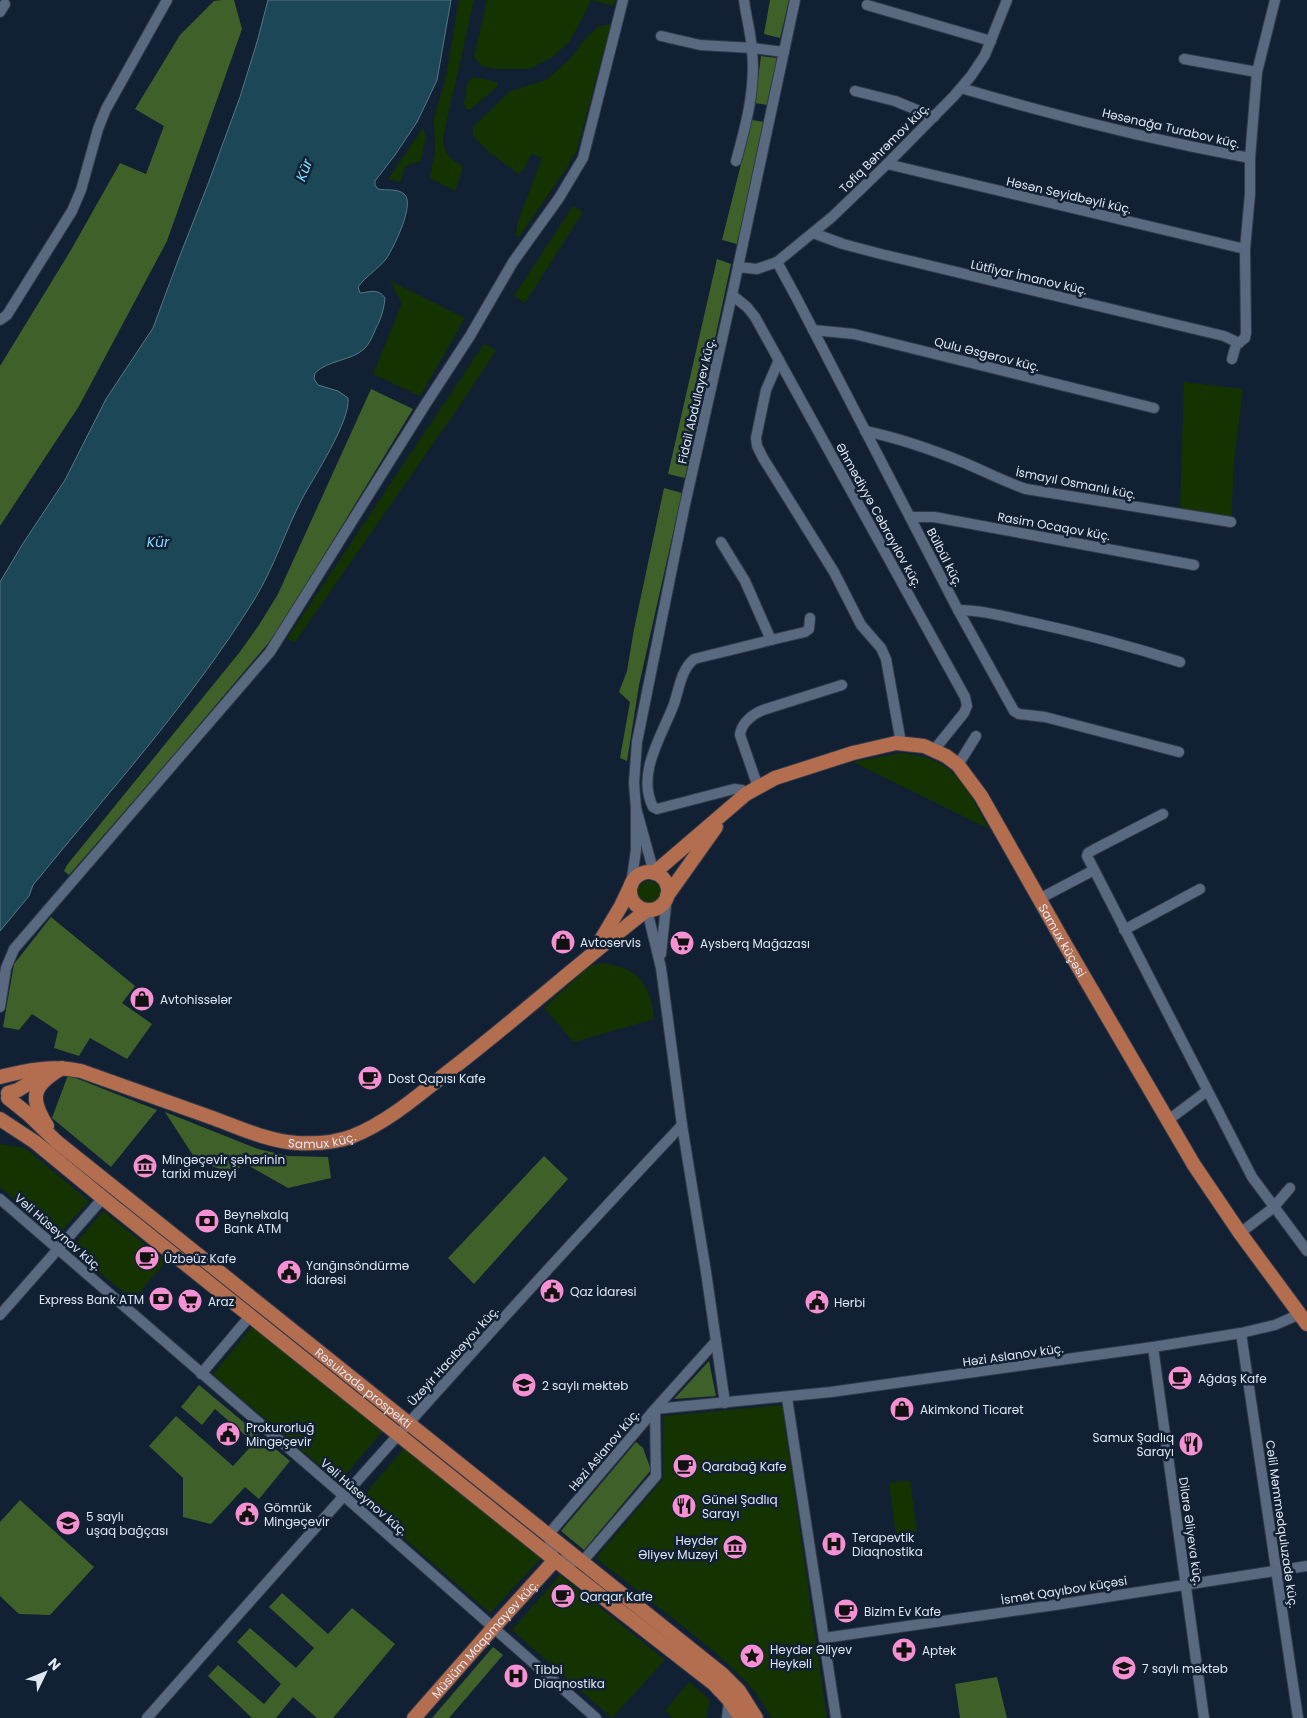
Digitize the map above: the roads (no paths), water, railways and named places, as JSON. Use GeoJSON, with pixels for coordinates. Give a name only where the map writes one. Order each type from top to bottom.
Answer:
{"type":"FeatureCollection","features":[{"type":"Feature","properties":{"kind":"main road","name":"Samux küçəsi"},"geometry":{"type":"LineString","coordinates":[[728,810],[752,790],[775,778],[853,753],[901,743],[914,744],[934,750],[958,765],[981,796],[1194,1165],[1240,1233],[1304,1320]]}},
{"type":"Feature","properties":{"kind":"main road"},"geometry":{"type":"LineString","coordinates":[[654,873],[728,810]]}},
{"type":"Feature","properties":{"kind":"main road"},"geometry":{"type":"LineString","coordinates":[[631,884],[633,901],[641,909],[647,910],[662,905],[728,810]]}},
{"type":"Feature","properties":{"kind":"main road"},"geometry":{"type":"LineString","coordinates":[[594,952],[618,912],[631,884],[638,876],[649,872],[660,876],[667,885],[667,896]]}},
{"type":"Feature","properties":{"kind":"main road","name":"Samux küç."},"geometry":{"type":"LineString","coordinates":[[0,1079],[27,1070],[62,1068],[82,1071],[261,1136],[295,1143],[331,1142],[351,1136],[386,1119],[477,1049],[647,910]]}},
{"type":"Feature","properties":{"kind":"main road"},"geometry":{"type":"LineString","coordinates":[[0,1110],[6,1103],[8,1096],[45,1073],[62,1068]]}},
{"type":"Feature","properties":{"kind":"main road"},"geometry":{"type":"LineString","coordinates":[[57,1142],[36,1107],[35,1099],[36,1093],[43,1082],[62,1068]]}},
{"type":"Feature","properties":{"kind":"main road","name":"Rəsulzadə prospekti"},"geometry":{"type":"LineString","coordinates":[[0,1079],[8,1096],[57,1142],[582,1562],[718,1678]]}},
{"type":"Feature","properties":{"kind":"main road","name":"Rəsulzadə prospekti"},"geometry":{"type":"LineString","coordinates":[[0,1119],[35,1142],[555,1560],[718,1678]]}},
{"type":"Feature","properties":{"kind":"main road","name":"Müslüm Maqomayev küç."},"geometry":{"type":"LineString","coordinates":[[414,1718],[555,1560]]}},
{"type":"Feature","properties":{"kind":"main road"},"geometry":{"type":"LineString","coordinates":[[718,1678],[741,1718]]}},
{"type":"Feature","properties":{"kind":"main road"},"geometry":{"type":"LineString","coordinates":[[718,1678],[738,1691],[756,1718]]}},
{"type":"Feature","properties":{"kind":"street"},"geometry":{"type":"LineString","coordinates":[[0,320],[7,315],[72,211],[81,190],[98,129],[106,109],[167,0]]}},
{"type":"Feature","properties":{"kind":"street"},"geometry":{"type":"LineString","coordinates":[[0,1007],[6,968],[14,949],[270,652],[470,336],[513,262],[559,198],[583,158],[624,0]]}},
{"type":"Feature","properties":{"kind":"street"},"geometry":{"type":"LineString","coordinates":[[736,161],[749,112],[753,75],[752,48],[744,0]]}},
{"type":"Feature","properties":{"kind":"street","name":"Fidail Abdullayev küç."},"geometry":{"type":"LineString","coordinates":[[636,808],[634,783],[637,742],[684,509],[795,0]]}},
{"type":"Feature","properties":{"kind":"street","name":"Tofiq Bəhrəmov küç."},"geometry":{"type":"LineString","coordinates":[[738,267],[758,269],[777,262],[853,198],[934,117],[971,76],[985,55],[1007,0]]}},
{"type":"Feature","properties":{"kind":"street","name":"Həsənağa Turabov küç."},"geometry":{"type":"LineString","coordinates":[[961,88],[1026,107],[1205,150],[1250,158],[1258,72],[1275,0]]}},
{"type":"Feature","properties":{"kind":"street"},"geometry":{"type":"LineString","coordinates":[[867,5],[991,41]]}},
{"type":"Feature","properties":{"kind":"street"},"geometry":{"type":"LineString","coordinates":[[660,36],[700,45],[784,52]]}},
{"type":"Feature","properties":{"kind":"street"},"geometry":{"type":"LineString","coordinates":[[1184,59],[1258,72]]}},
{"type":"Feature","properties":{"kind":"street"},"geometry":{"type":"LineString","coordinates":[[855,91],[895,102],[934,117]]}},
{"type":"Feature","properties":{"kind":"street"},"geometry":{"type":"LineString","coordinates":[[1232,359],[1236,345],[1245,338],[1246,333],[1245,249],[1250,194],[1250,158]]}},
{"type":"Feature","properties":{"kind":"street","name":"Həsən Seyidbəyli küç."},"geometry":{"type":"LineString","coordinates":[[887,164],[1245,249]]}},
{"type":"Feature","properties":{"kind":"street","name":"Lütfiyar İmanov küç."},"geometry":{"type":"LineString","coordinates":[[813,233],[843,244],[881,254],[1224,336],[1239,343]]}},
{"type":"Feature","properties":{"kind":"street","name":"Bülbül küç."},"geometry":{"type":"LineString","coordinates":[[777,262],[958,610],[1011,707],[1016,713],[1045,717],[1179,752]]}},
{"type":"Feature","properties":{"kind":"street","name":"Əhmədiyyə Cəbrayılov küç."},"geometry":{"type":"LineString","coordinates":[[732,295],[747,307],[755,317],[965,697],[967,706],[964,713],[934,750]]}},
{"type":"Feature","properties":{"kind":"street","name":"Qulu Əsgərov küç."},"geometry":{"type":"LineString","coordinates":[[814,330],[854,334],[1154,408]]}},
{"type":"Feature","properties":{"kind":"street"},"geometry":{"type":"LineString","coordinates":[[779,360],[766,390],[756,438],[757,446],[834,572],[861,625],[881,648],[886,659],[901,743]]}},
{"type":"Feature","properties":{"kind":"street","name":"İsmayıl Osmanlı küç."},"geometry":{"type":"LineString","coordinates":[[866,431],[905,442],[964,463],[1006,483],[1026,489],[1231,522]]}},
{"type":"Feature","properties":{"kind":"street","name":"Rasim Ocaqov küç."},"geometry":{"type":"LineString","coordinates":[[910,517],[934,517],[1194,565]]}},
{"type":"Feature","properties":{"kind":"street"},"geometry":{"type":"LineString","coordinates":[[721,542],[745,581],[771,640]]}},
{"type":"Feature","properties":{"kind":"street"},"geometry":{"type":"LineString","coordinates":[[958,610],[972,610],[1079,632],[1180,662]]}},
{"type":"Feature","properties":{"kind":"street"},"geometry":{"type":"LineString","coordinates":[[810,618],[810,626],[805,632],[694,659],[687,665],[674,705],[650,761],[648,783],[650,801],[653,808],[657,809],[734,789],[752,790],[740,729],[754,714],[763,710],[842,685]]}},
{"type":"Feature","properties":{"kind":"street"},"geometry":{"type":"LineString","coordinates":[[958,765],[976,736]]}},
{"type":"Feature","properties":{"kind":"street"},"geometry":{"type":"LineString","coordinates":[[636,808],[654,873]]}},
{"type":"Feature","properties":{"kind":"street"},"geometry":{"type":"LineString","coordinates":[[631,884],[636,850],[636,808]]}},
{"type":"Feature","properties":{"kind":"street"},"geometry":{"type":"LineString","coordinates":[[1163,814],[1088,853],[1087,856],[1252,1177],[1307,1251]]}},
{"type":"Feature","properties":{"kind":"street"},"geometry":{"type":"LineString","coordinates":[[1039,899],[1094,870]]}},
{"type":"Feature","properties":{"kind":"street"},"geometry":{"type":"LineString","coordinates":[[1124,930],[1200,889]]}},
{"type":"Feature","properties":{"kind":"street"},"geometry":{"type":"LineString","coordinates":[[661,968],[667,896]]}},
{"type":"Feature","properties":{"kind":"street"},"geometry":{"type":"LineString","coordinates":[[647,910],[661,968],[682,1125],[725,1403]]}},
{"type":"Feature","properties":{"kind":"street"},"geometry":{"type":"LineString","coordinates":[[1167,1121],[1207,1091]]}},
{"type":"Feature","properties":{"kind":"street","name":"Üzeyir Hacıbəyov küç."},"geometry":{"type":"LineString","coordinates":[[147,1718],[408,1424],[607,1204],[682,1125]]}},
{"type":"Feature","properties":{"kind":"street"},"geometry":{"type":"LineString","coordinates":[[1240,1233],[1274,1208],[1290,1188]]}},
{"type":"Feature","properties":{"kind":"street"},"geometry":{"type":"LineString","coordinates":[[0,1315],[103,1198]]}},
{"type":"Feature","properties":{"kind":"street","name":"Vəli Hüseynov küç."},"geometry":{"type":"LineString","coordinates":[[0,1199],[344,1496],[596,1718]]}},
{"type":"Feature","properties":{"kind":"street"},"geometry":{"type":"LineString","coordinates":[[201,1374],[250,1316]]}},
{"type":"Feature","properties":{"kind":"street","name":"Həzi Aslanov küç."},"geometry":{"type":"LineString","coordinates":[[655,1409],[787,1398],[960,1375],[1241,1333],[1304,1320]]}},
{"type":"Feature","properties":{"kind":"street","name":"Cəlil Məmmədquluzadə küç."},"geometry":{"type":"LineString","coordinates":[[1241,1333],[1298,1718]]}},
{"type":"Feature","properties":{"kind":"street","name":"Həzi Aslanov küç."},"geometry":{"type":"LineString","coordinates":[[548,1535],[655,1409],[716,1341]]}},
{"type":"Feature","properties":{"kind":"street","name":"Dilarə Əliyeva küç."},"geometry":{"type":"LineString","coordinates":[[1153,1347],[1204,1718]]}},
{"type":"Feature","properties":{"kind":"street"},"geometry":{"type":"LineString","coordinates":[[787,1398],[836,1718]]}},
{"type":"Feature","properties":{"kind":"street"},"geometry":{"type":"LineString","coordinates":[[548,1535],[555,1560],[582,1562],[656,1476],[655,1409]]}},
{"type":"Feature","properties":{"kind":"street","name":"İsmət Qayıbov küçəsi"},"geometry":{"type":"LineString","coordinates":[[824,1638],[1307,1566]]}},
{"type":"Feature","properties":{"kind":"street"},"geometry":{"type":"LineString","coordinates":[[727,1718],[729,1700]]}},
{"type":"Feature","properties":{"kind":"water","name":"Kür"},"geometry":{"type":"Polygon","coordinates":[[[268,0],[451,0],[437,80],[417,122],[375,181],[378,189],[398,191],[404,194],[407,199],[402,226],[389,254],[383,263],[358,287],[360,293],[374,291],[380,293],[385,298],[382,314],[371,339],[364,349],[353,356],[326,365],[315,373],[314,379],[318,385],[338,391],[348,398],[344,420],[323,463],[303,497],[268,575],[254,600],[230,637],[178,708],[33,885],[29,896],[0,931],[0,582],[65,480],[106,399],[153,328],[240,97],[268,0]]]}},
{"type":"Feature","properties":{"kind":"place","name":"Avtoservis"},"geometry":{"type":"Point","coordinates":[563,942]}},
{"type":"Feature","properties":{"kind":"place","name":"Aysberq Mağazası"},"geometry":{"type":"Point","coordinates":[682,943]}},
{"type":"Feature","properties":{"kind":"place","name":"Avtohissələr"},"geometry":{"type":"Point","coordinates":[142,999]}},
{"type":"Feature","properties":{"kind":"place","name":"Dost Qapısı Kafe"},"geometry":{"type":"Point","coordinates":[370,1078]}},
{"type":"Feature","properties":{"kind":"place","name":"Mingəçevir şəhərinin tarixi muzeyi"},"geometry":{"type":"Point","coordinates":[145,1166]}},
{"type":"Feature","properties":{"kind":"place","name":"Beynəlxalq Bank ATM"},"geometry":{"type":"Point","coordinates":[207,1221]}},
{"type":"Feature","properties":{"kind":"place","name":"Üzbəüz Kafe"},"geometry":{"type":"Point","coordinates":[147,1258]}},
{"type":"Feature","properties":{"kind":"place","name":"Yanğınsöndürmə İdarəsi"},"geometry":{"type":"Point","coordinates":[289,1272]}},
{"type":"Feature","properties":{"kind":"place","name":"Qaz İdarəsi"},"geometry":{"type":"Point","coordinates":[552,1291]}},
{"type":"Feature","properties":{"kind":"place","name":"Express Bank ATM"},"geometry":{"type":"Point","coordinates":[161,1299]}},
{"type":"Feature","properties":{"kind":"place","name":"Araz"},"geometry":{"type":"Point","coordinates":[190,1301]}},
{"type":"Feature","properties":{"kind":"place","name":"Hərbi"},"geometry":{"type":"Point","coordinates":[817,1302]}},
{"type":"Feature","properties":{"kind":"place","name":"Ağdaş Kafe"},"geometry":{"type":"Point","coordinates":[1180,1378]}},
{"type":"Feature","properties":{"kind":"place","name":"2 saylı məktəb"},"geometry":{"type":"Point","coordinates":[524,1385]}},
{"type":"Feature","properties":{"kind":"place","name":"Akimkond Ticarət"},"geometry":{"type":"Point","coordinates":[902,1409]}},
{"type":"Feature","properties":{"kind":"place","name":"Prokurorluğ Mingəçevir"},"geometry":{"type":"Point","coordinates":[228,1434]}},
{"type":"Feature","properties":{"kind":"place","name":"Samux Şadlıq Sarayı"},"geometry":{"type":"Point","coordinates":[1191,1444]}},
{"type":"Feature","properties":{"kind":"place","name":"Qarabağ Kafe"},"geometry":{"type":"Point","coordinates":[685,1466]}},
{"type":"Feature","properties":{"kind":"place","name":"Günel Şadlıq Sarayı"},"geometry":{"type":"Point","coordinates":[684,1506]}},
{"type":"Feature","properties":{"kind":"place","name":"Gömrük Mingəçevir"},"geometry":{"type":"Point","coordinates":[247,1514]}},
{"type":"Feature","properties":{"kind":"place","name":"5 saylı uşaq bağçası"},"geometry":{"type":"Point","coordinates":[68,1523]}},
{"type":"Feature","properties":{"kind":"place","name":"Terapevtik Diaqnostika"},"geometry":{"type":"Point","coordinates":[834,1544]}},
{"type":"Feature","properties":{"kind":"place","name":"Heydər Əliyev Muzeyi"},"geometry":{"type":"Point","coordinates":[735,1547]}},
{"type":"Feature","properties":{"kind":"place","name":"Qarqar Kafe"},"geometry":{"type":"Point","coordinates":[563,1596]}},
{"type":"Feature","properties":{"kind":"place","name":"Bizim Ev Kafe"},"geometry":{"type":"Point","coordinates":[846,1611]}},
{"type":"Feature","properties":{"kind":"place","name":"Aptek"},"geometry":{"type":"Point","coordinates":[904,1650]}},
{"type":"Feature","properties":{"kind":"place","name":"Heydər Əliyev Heykəli"},"geometry":{"type":"Point","coordinates":[752,1656]}},
{"type":"Feature","properties":{"kind":"place","name":"7 saylı məktəb"},"geometry":{"type":"Point","coordinates":[1124,1668]}},
{"type":"Feature","properties":{"kind":"place","name":"Tibbi Diaqnostika"},"geometry":{"type":"Point","coordinates":[516,1676]}}]}
